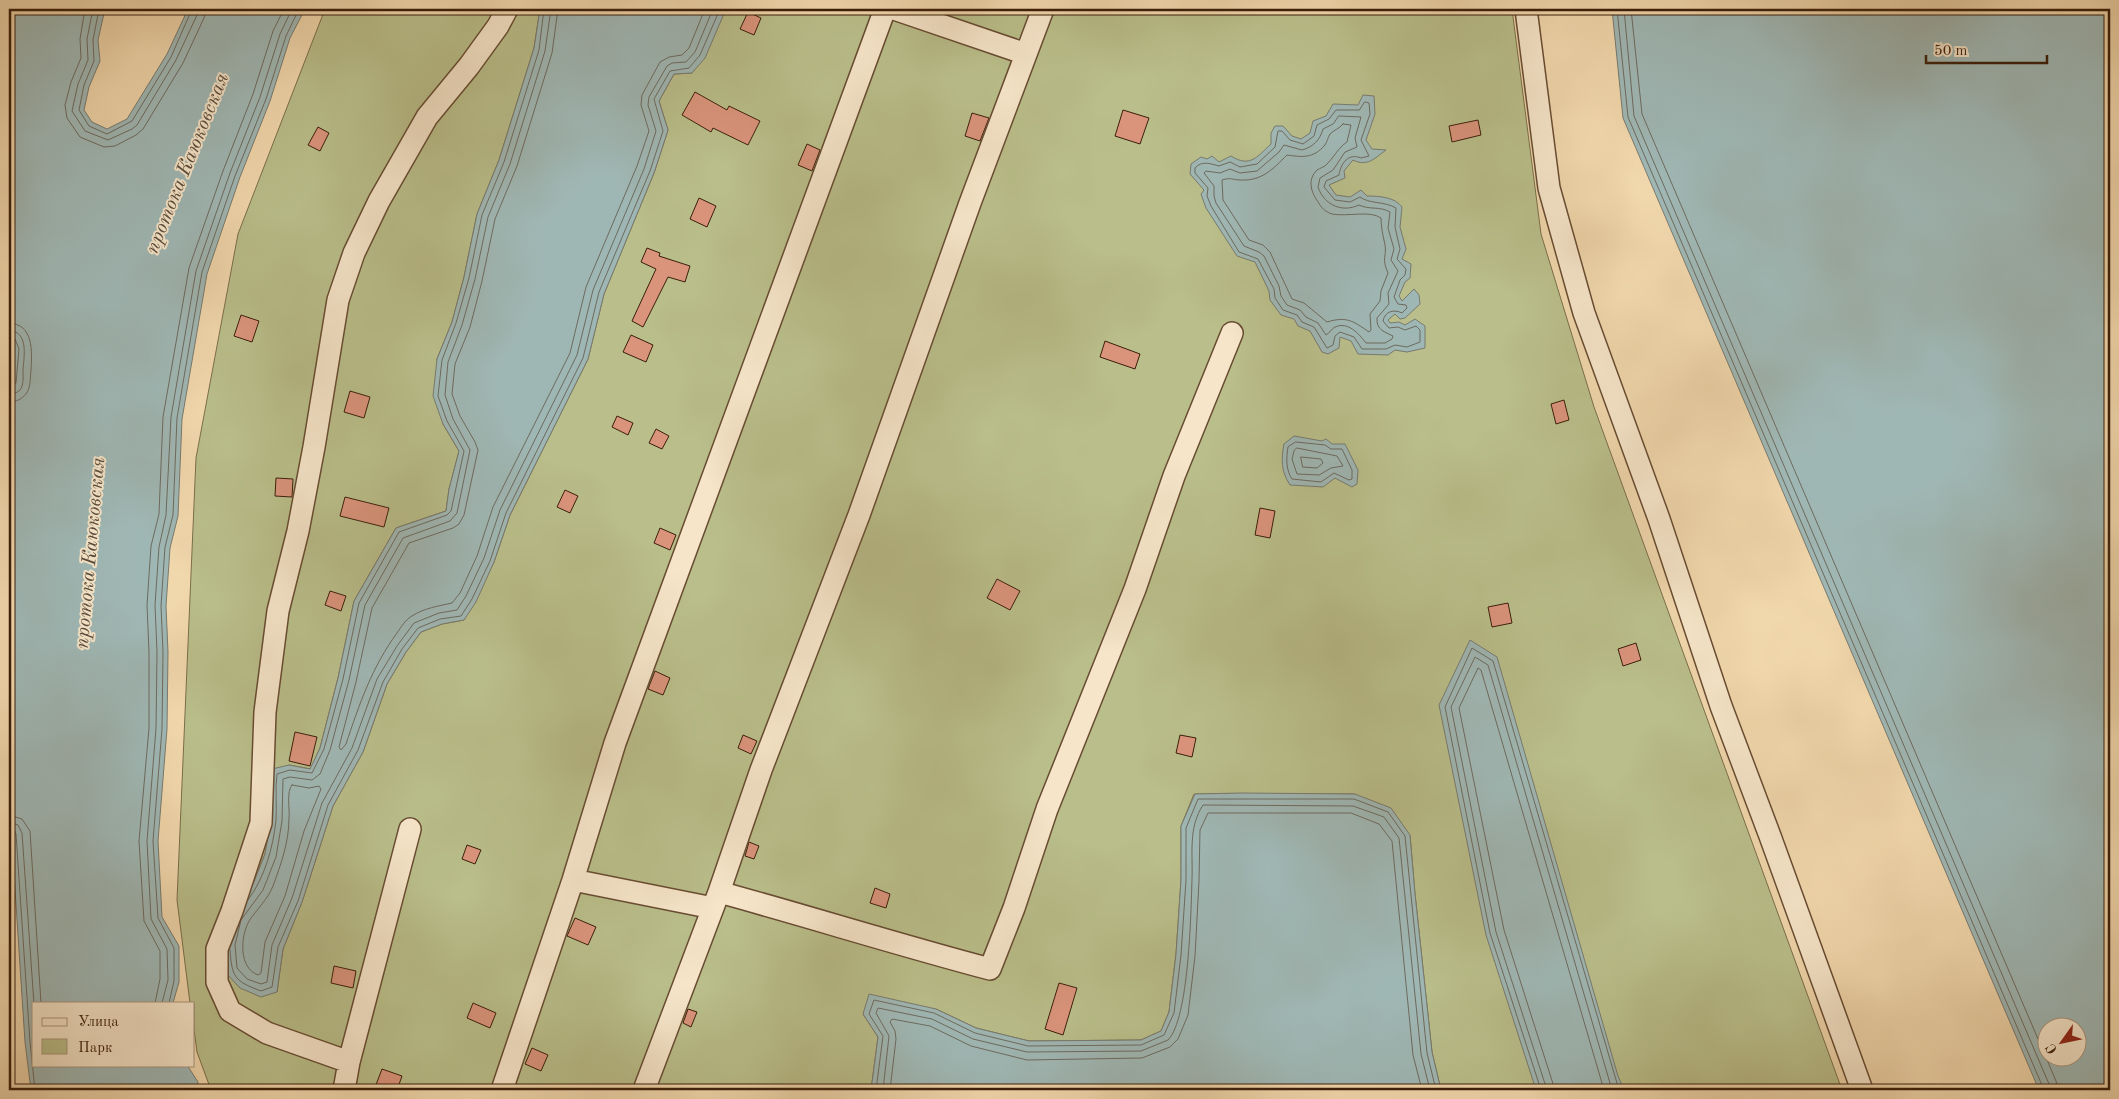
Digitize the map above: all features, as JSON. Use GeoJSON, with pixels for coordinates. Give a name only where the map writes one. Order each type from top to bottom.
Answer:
{"type":"FeatureCollection","features":[{"type":"Feature","properties":{"kind":"lane"},"geometry":{"type":"LineString","coordinates":[[349,1062],[267,1033],[230,1012],[217,982],[217,949],[232,911],[261,822],[265,712],[278,611],[298,531],[338,300],[354,253],[379,201],[427,117],[469,66],[508,9]]}},
{"type":"Feature","properties":{"kind":"lane"},"geometry":{"type":"LineString","coordinates":[[502,1090],[573,880],[619,734],[885,9]]}},
{"type":"Feature","properties":{"kind":"lane"},"geometry":{"type":"LineString","coordinates":[[894,9],[1026,54]]}},
{"type":"Feature","properties":{"kind":"lane"},"geometry":{"type":"LineString","coordinates":[[644,1090],[716,900],[761,770],[859,515],[970,203],[1043,9]]}},
{"type":"Feature","properties":{"kind":"lane"},"geometry":{"type":"LineString","coordinates":[[1526,9],[1549,188],[1584,313],[1659,519],[1721,706],[1862,1090]]}},
{"type":"Feature","properties":{"kind":"lane"},"geometry":{"type":"LineString","coordinates":[[573,880],[716,900],[818,920],[894,944],[990,969],[1014,908],[1050,800],[1135,589],[1174,476],[1232,333]]}},
{"type":"Feature","properties":{"kind":"lane"},"geometry":{"type":"LineString","coordinates":[[344,1090],[349,1062],[410,829]]}},
{"type":"Feature","properties":{"kind":"green space"},"geometry":{"type":"Polygon","coordinates":[[[325,9],[540,9],[534,48],[499,160],[477,214],[464,277],[452,322],[437,359],[443,424],[459,451],[449,489],[446,511],[396,528],[354,601],[338,678],[320,748],[311,769],[289,765],[271,820],[265,854],[253,884],[231,915],[277,992],[283,949],[302,902],[333,806],[363,752],[387,684],[406,652],[421,632],[442,624],[464,620],[494,562],[510,515],[588,359],[604,294],[654,173],[668,130],[659,101],[674,74],[692,73],[726,9],[1512,9],[1541,234],[1594,407],[1842,1090],[1441,1090],[1432,1052],[1410,835],[1354,794],[1194,794],[1181,826],[1181,880],[1176,954],[1169,1012],[1161,1031],[1141,1040],[1029,1041],[976,1028],[936,1009],[863,1014],[878,1037],[871,1090],[211,1090],[197,1052],[195,1002],[190,1002],[177,900],[196,458],[238,234],[325,9]]]}},
{"type":"Feature","properties":{"kind":"water","name":"протока Каюковская"},"geometry":{"type":"Polygon","coordinates":[[[9,9],[105,9],[98,40],[100,61],[89,87],[84,110],[92,122],[107,129],[127,119],[167,54],[188,9],[305,9],[290,38],[270,101],[240,177],[207,274],[182,419],[178,516],[170,548],[166,606],[168,652],[167,729],[158,841],[162,917],[179,946],[179,982],[173,1002],[32,1002],[32,1066],[188,1066],[198,1082],[197,1090],[31,1090],[25,1042],[9,797],[9,396],[14,350],[9,335],[9,9]]]}},
{"type":"Feature","properties":{"kind":"water"},"geometry":{"type":"Polygon","coordinates":[[[540,9],[726,9],[705,58],[692,73],[674,74],[659,101],[668,130],[654,173],[604,294],[588,359],[510,515],[494,562],[476,602],[464,620],[442,624],[421,632],[406,652],[387,684],[363,752],[333,806],[302,902],[283,949],[277,992],[261,997],[240,988],[226,973],[224,944],[231,915],[253,884],[265,854],[271,820],[272,769],[289,765],[310,769],[320,748],[338,678],[354,601],[396,528],[446,511],[449,489],[459,451],[443,424],[433,396],[437,359],[452,322],[464,277],[477,214],[499,160],[534,48],[540,9]]]}},
{"type":"Feature","properties":{"kind":"water"},"geometry":{"type":"Polygon","coordinates":[[[1612,9],[2110,9],[2110,1090],[2039,1090],[1623,118],[1612,9]]]}},
{"type":"Feature","properties":{"kind":"water"},"geometry":{"type":"Polygon","coordinates":[[[1363,95],[1374,96],[1375,114],[1366,140],[1372,149],[1386,150],[1374,159],[1366,162],[1362,163],[1353,160],[1344,171],[1345,178],[1329,185],[1336,195],[1350,197],[1361,190],[1367,196],[1391,199],[1402,207],[1400,227],[1406,249],[1402,259],[1411,264],[1410,278],[1405,282],[1399,296],[1402,301],[1414,289],[1419,295],[1420,304],[1405,318],[1400,319],[1395,314],[1388,320],[1390,323],[1399,322],[1405,325],[1415,319],[1425,326],[1425,348],[1407,352],[1395,350],[1388,355],[1358,354],[1351,341],[1340,337],[1339,348],[1328,354],[1322,352],[1310,331],[1298,326],[1294,319],[1281,315],[1270,300],[1269,291],[1255,262],[1237,256],[1206,208],[1201,194],[1204,190],[1190,174],[1191,164],[1201,157],[1207,159],[1212,156],[1219,162],[1231,156],[1243,161],[1253,159],[1271,144],[1271,133],[1275,126],[1283,126],[1292,136],[1301,139],[1310,133],[1313,121],[1326,116],[1333,104],[1358,105],[1363,95]]]}},
{"type":"Feature","properties":{"kind":"water"},"geometry":{"type":"Polygon","coordinates":[[[1294,436],[1322,441],[1326,439],[1332,444],[1345,444],[1358,470],[1357,484],[1352,487],[1335,478],[1323,487],[1290,485],[1283,470],[1282,455],[1284,444],[1294,436]]]}},
{"type":"Feature","properties":{"kind":"water"},"geometry":{"type":"Polygon","coordinates":[[[1470,640],[1497,657],[1618,1076],[1624,1090],[1536,1090],[1486,935],[1439,705],[1470,640]]]}},
{"type":"Feature","properties":{"kind":"water"},"geometry":{"type":"Polygon","coordinates":[[[1195,794],[1355,794],[1391,808],[1410,835],[1432,1052],[1441,1090],[871,1090],[878,1037],[863,1014],[869,994],[936,1009],[976,1028],[1029,1041],[1141,1040],[1161,1031],[1169,1012],[1176,954],[1181,880],[1181,826],[1195,794]]]}},
{"type":"Feature","properties":{"kind":"building"},"geometry":{"type":"Polygon","coordinates":[[[748,12],[761,18],[754,35],[740,29],[748,12]]]}},
{"type":"Feature","properties":{"kind":"building"},"geometry":{"type":"Polygon","coordinates":[[[695,92],[727,110],[729,106],[760,121],[748,145],[713,128],[711,132],[682,115],[695,92]]]}},
{"type":"Feature","properties":{"kind":"building"},"geometry":{"type":"Polygon","coordinates":[[[1123,110],[1149,118],[1140,144],[1115,136],[1123,110]]]}},
{"type":"Feature","properties":{"kind":"building"},"geometry":{"type":"Polygon","coordinates":[[[972,113],[989,118],[980,141],[965,136],[972,113]]]}},
{"type":"Feature","properties":{"kind":"building"},"geometry":{"type":"Polygon","coordinates":[[[1478,120],[1481,135],[1452,142],[1449,126],[1478,120]]]}},
{"type":"Feature","properties":{"kind":"building"},"geometry":{"type":"Polygon","coordinates":[[[318,127],[329,133],[320,151],[308,145],[318,127]]]}},
{"type":"Feature","properties":{"kind":"building"},"geometry":{"type":"Polygon","coordinates":[[[807,144],[820,150],[812,171],[798,165],[807,144]]]}},
{"type":"Feature","properties":{"kind":"building"},"geometry":{"type":"Polygon","coordinates":[[[699,198],[716,206],[707,227],[690,219],[699,198]]]}},
{"type":"Feature","properties":{"kind":"building"},"geometry":{"type":"Polygon","coordinates":[[[647,248],[660,253],[659,256],[690,266],[685,282],[668,277],[643,327],[632,321],[656,269],[641,262],[647,248]]]}},
{"type":"Feature","properties":{"kind":"building"},"geometry":{"type":"Polygon","coordinates":[[[241,315],[259,321],[252,342],[234,336],[241,315]]]}},
{"type":"Feature","properties":{"kind":"building"},"geometry":{"type":"Polygon","coordinates":[[[631,335],[653,345],[646,362],[623,352],[631,335]]]}},
{"type":"Feature","properties":{"kind":"building"},"geometry":{"type":"Polygon","coordinates":[[[1105,341],[1140,354],[1135,369],[1100,357],[1105,341]]]}},
{"type":"Feature","properties":{"kind":"building"},"geometry":{"type":"Polygon","coordinates":[[[350,391],[370,397],[364,418],[344,412],[350,391]]]}},
{"type":"Feature","properties":{"kind":"building"},"geometry":{"type":"Polygon","coordinates":[[[1564,400],[1569,420],[1556,424],[1551,404],[1564,400]]]}},
{"type":"Feature","properties":{"kind":"building"},"geometry":{"type":"Polygon","coordinates":[[[617,416],[633,423],[628,435],[612,427],[617,416]]]}},
{"type":"Feature","properties":{"kind":"building"},"geometry":{"type":"Polygon","coordinates":[[[656,429],[669,436],[662,449],[649,443],[656,429]]]}},
{"type":"Feature","properties":{"kind":"building"},"geometry":{"type":"Polygon","coordinates":[[[276,478],[293,479],[292,497],[275,496],[276,478]]]}},
{"type":"Feature","properties":{"kind":"building"},"geometry":{"type":"Polygon","coordinates":[[[565,490],[578,496],[570,513],[557,507],[565,490]]]}},
{"type":"Feature","properties":{"kind":"building"},"geometry":{"type":"Polygon","coordinates":[[[345,497],[389,508],[384,527],[340,516],[345,497]]]}},
{"type":"Feature","properties":{"kind":"building"},"geometry":{"type":"Polygon","coordinates":[[[1260,508],[1275,511],[1270,538],[1255,535],[1260,508]]]}},
{"type":"Feature","properties":{"kind":"building"},"geometry":{"type":"Polygon","coordinates":[[[660,528],[676,535],[670,550],[654,543],[660,528]]]}},
{"type":"Feature","properties":{"kind":"building"},"geometry":{"type":"Polygon","coordinates":[[[997,579],[1020,591],[1010,610],[987,598],[997,579]]]}},
{"type":"Feature","properties":{"kind":"building"},"geometry":{"type":"Polygon","coordinates":[[[330,591],[346,596],[341,611],[325,605],[330,591]]]}},
{"type":"Feature","properties":{"kind":"building"},"geometry":{"type":"Polygon","coordinates":[[[1508,603],[1512,623],[1492,627],[1488,607],[1508,603]]]}},
{"type":"Feature","properties":{"kind":"building"},"geometry":{"type":"Polygon","coordinates":[[[1636,643],[1641,660],[1623,666],[1618,649],[1636,643]]]}},
{"type":"Feature","properties":{"kind":"building"},"geometry":{"type":"Polygon","coordinates":[[[655,671],[670,678],[663,695],[648,689],[655,671]]]}},
{"type":"Feature","properties":{"kind":"building"},"geometry":{"type":"Polygon","coordinates":[[[295,732],[317,737],[310,766],[289,761],[295,732]]]}},
{"type":"Feature","properties":{"kind":"building"},"geometry":{"type":"Polygon","coordinates":[[[743,735],[757,741],[751,754],[738,748],[743,735]]]}},
{"type":"Feature","properties":{"kind":"building"},"geometry":{"type":"Polygon","coordinates":[[[1180,735],[1196,738],[1192,757],[1176,753],[1180,735]]]}},
{"type":"Feature","properties":{"kind":"building"},"geometry":{"type":"Polygon","coordinates":[[[749,842],[759,846],[754,859],[745,856],[749,842]]]}},
{"type":"Feature","properties":{"kind":"building"},"geometry":{"type":"Polygon","coordinates":[[[467,845],[481,850],[475,864],[462,859],[467,845]]]}},
{"type":"Feature","properties":{"kind":"building"},"geometry":{"type":"Polygon","coordinates":[[[875,888],[890,894],[886,908],[870,903],[875,888]]]}},
{"type":"Feature","properties":{"kind":"building"},"geometry":{"type":"Polygon","coordinates":[[[575,918],[596,927],[588,945],[567,936],[575,918]]]}},
{"type":"Feature","properties":{"kind":"building"},"geometry":{"type":"Polygon","coordinates":[[[334,966],[356,971],[353,988],[331,983],[334,966]]]}},
{"type":"Feature","properties":{"kind":"building"},"geometry":{"type":"Polygon","coordinates":[[[1059,983],[1077,988],[1063,1035],[1045,1029],[1059,983]]]}},
{"type":"Feature","properties":{"kind":"building"},"geometry":{"type":"Polygon","coordinates":[[[473,1003],[496,1013],[490,1028],[467,1018],[473,1003]]]}},
{"type":"Feature","properties":{"kind":"building"},"geometry":{"type":"Polygon","coordinates":[[[688,1009],[697,1012],[691,1027],[683,1023],[688,1009]]]}},
{"type":"Feature","properties":{"kind":"building"},"geometry":{"type":"Polygon","coordinates":[[[532,1048],[548,1055],[541,1071],[525,1064],[532,1048]]]}},
{"type":"Feature","properties":{"kind":"building"},"geometry":{"type":"Polygon","coordinates":[[[382,1069],[402,1076],[397,1090],[374,1090],[382,1069]]]}}]}
